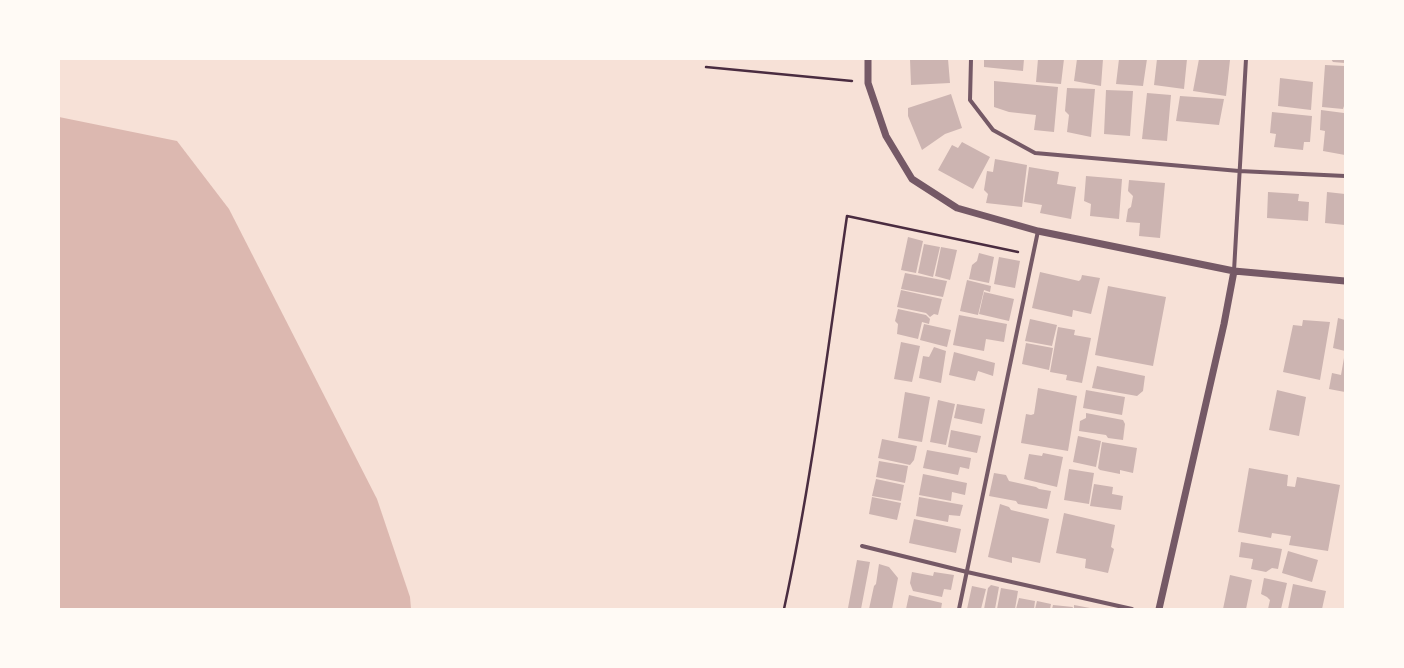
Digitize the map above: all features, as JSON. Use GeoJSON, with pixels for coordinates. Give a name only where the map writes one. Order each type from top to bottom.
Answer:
{"type":"FeatureCollection","features":[{"type":"Feature","properties":{"kind":"street"},"geometry":{"type":"LineString","coordinates":[[868,59],[868,83],[886,136],[912,179],[957,208],[1038,231],[1234,271],[1345,281]]}},
{"type":"Feature","properties":{"kind":"street"},"geometry":{"type":"LineString","coordinates":[[971,59],[970,100],[993,130],[1035,153],[1239,171],[1345,176]]}},
{"type":"Feature","properties":{"kind":"street"},"geometry":{"type":"LineString","coordinates":[[1159,609],[1222,332],[1234,271],[1246,59]]}},
{"type":"Feature","properties":{"kind":"street"},"geometry":{"type":"LineString","coordinates":[[959,609],[1038,231]]}},
{"type":"Feature","properties":{"kind":"street"},"geometry":{"type":"LineString","coordinates":[[862,546],[967,572],[1132,609]]}},
{"type":"Feature","properties":{"kind":"path"},"geometry":{"type":"LineString","coordinates":[[706,67],[868,83]]}},
{"type":"Feature","properties":{"kind":"path"},"geometry":{"type":"LineString","coordinates":[[784,609],[820,406],[847,216],[1032,255]]}},
{"type":"Feature","properties":{"kind":"shaded area"},"geometry":{"type":"Polygon","coordinates":[[[59,117],[177,141],[229,209],[377,499],[410,597],[411,609],[59,609],[59,117]]]}},
{"type":"Feature","properties":{"kind":"building"},"geometry":{"type":"Polygon","coordinates":[[[910,59],[948,59],[950,83],[911,85],[910,59]]]}},
{"type":"Feature","properties":{"kind":"building"},"geometry":{"type":"Polygon","coordinates":[[[984,59],[1024,59],[1023,71],[984,67],[984,59]]]}},
{"type":"Feature","properties":{"kind":"building"},"geometry":{"type":"Polygon","coordinates":[[[1038,59],[1064,59],[1061,84],[1036,82],[1038,59]]]}},
{"type":"Feature","properties":{"kind":"building"},"geometry":{"type":"Polygon","coordinates":[[[1077,59],[1103,59],[1101,86],[1074,81],[1077,59]]]}},
{"type":"Feature","properties":{"kind":"building"},"geometry":{"type":"Polygon","coordinates":[[[1119,59],[1147,59],[1143,86],[1116,84],[1119,59]]]}},
{"type":"Feature","properties":{"kind":"building"},"geometry":{"type":"Polygon","coordinates":[[[1157,59],[1187,59],[1184,89],[1154,85],[1157,59]]]}},
{"type":"Feature","properties":{"kind":"building"},"geometry":{"type":"Polygon","coordinates":[[[1199,59],[1230,60],[1226,96],[1193,91],[1199,59]]]}},
{"type":"Feature","properties":{"kind":"building"},"geometry":{"type":"Polygon","coordinates":[[[1331,59],[1345,59],[1345,63],[1333,62],[1331,59]]]}},
{"type":"Feature","properties":{"kind":"building"},"geometry":{"type":"Polygon","coordinates":[[[1325,65],[1345,66],[1345,103],[1343,109],[1322,107],[1325,65]]]}},
{"type":"Feature","properties":{"kind":"building"},"geometry":{"type":"Polygon","coordinates":[[[1280,78],[1313,82],[1311,110],[1278,106],[1280,78]]]}},
{"type":"Feature","properties":{"kind":"building"},"geometry":{"type":"Polygon","coordinates":[[[994,81],[1058,87],[1054,132],[1034,130],[1036,115],[1009,112],[994,107],[994,81]]]}},
{"type":"Feature","properties":{"kind":"building"},"geometry":{"type":"Polygon","coordinates":[[[1067,88],[1095,89],[1091,137],[1067,132],[1069,115],[1065,111],[1067,88]]]}},
{"type":"Feature","properties":{"kind":"building"},"geometry":{"type":"Polygon","coordinates":[[[1106,90],[1133,91],[1130,136],[1104,134],[1106,90]]]}},
{"type":"Feature","properties":{"kind":"building"},"geometry":{"type":"Polygon","coordinates":[[[1147,93],[1171,95],[1167,141],[1142,139],[1147,93]]]}},
{"type":"Feature","properties":{"kind":"building"},"geometry":{"type":"Polygon","coordinates":[[[951,94],[962,128],[945,134],[922,150],[908,116],[908,108],[951,94]]]}},
{"type":"Feature","properties":{"kind":"building"},"geometry":{"type":"Polygon","coordinates":[[[1180,96],[1224,99],[1219,125],[1176,121],[1180,96]]]}},
{"type":"Feature","properties":{"kind":"building"},"geometry":{"type":"Polygon","coordinates":[[[1321,110],[1344,113],[1345,155],[1323,151],[1325,131],[1320,130],[1321,110]]]}},
{"type":"Feature","properties":{"kind":"building"},"geometry":{"type":"Polygon","coordinates":[[[1272,112],[1312,116],[1310,142],[1304,142],[1303,150],[1274,147],[1276,134],[1270,133],[1272,112]]]}},
{"type":"Feature","properties":{"kind":"building"},"geometry":{"type":"Polygon","coordinates":[[[962,142],[990,157],[973,189],[938,170],[952,145],[958,148],[962,142]]]}},
{"type":"Feature","properties":{"kind":"building"},"geometry":{"type":"Polygon","coordinates":[[[995,159],[1027,165],[1022,207],[986,203],[988,194],[984,190],[987,171],[993,172],[995,159]]]}},
{"type":"Feature","properties":{"kind":"building"},"geometry":{"type":"Polygon","coordinates":[[[1029,167],[1059,172],[1057,184],[1076,187],[1071,219],[1040,213],[1042,205],[1024,202],[1029,167]]]}},
{"type":"Feature","properties":{"kind":"building"},"geometry":{"type":"Polygon","coordinates":[[[1086,176],[1122,179],[1119,219],[1090,216],[1091,204],[1084,201],[1086,176]]]}},
{"type":"Feature","properties":{"kind":"building"},"geometry":{"type":"Polygon","coordinates":[[[1129,180],[1165,183],[1160,238],[1139,236],[1140,223],[1126,222],[1128,209],[1131,207],[1133,196],[1128,191],[1129,180]]]}},
{"type":"Feature","properties":{"kind":"building"},"geometry":{"type":"Polygon","coordinates":[[[1268,192],[1299,194],[1298,201],[1309,202],[1308,221],[1267,218],[1268,192]]]}},
{"type":"Feature","properties":{"kind":"building"},"geometry":{"type":"Polygon","coordinates":[[[1327,192],[1345,194],[1345,225],[1325,223],[1327,192]]]}},
{"type":"Feature","properties":{"kind":"building"},"geometry":{"type":"Polygon","coordinates":[[[908,237],[923,241],[916,273],[901,270],[908,237]]]}},
{"type":"Feature","properties":{"kind":"building"},"geometry":{"type":"Polygon","coordinates":[[[924,244],[940,247],[933,277],[918,273],[924,244]]]}},
{"type":"Feature","properties":{"kind":"building"},"geometry":{"type":"Polygon","coordinates":[[[941,247],[957,250],[950,280],[935,276],[941,247]]]}},
{"type":"Feature","properties":{"kind":"building"},"geometry":{"type":"Polygon","coordinates":[[[979,253],[994,257],[989,283],[969,279],[972,265],[977,261],[979,253]]]}},
{"type":"Feature","properties":{"kind":"building"},"geometry":{"type":"Polygon","coordinates":[[[999,257],[1020,261],[1015,288],[994,284],[999,257]]]}},
{"type":"Feature","properties":{"kind":"building"},"geometry":{"type":"Polygon","coordinates":[[[1040,272],[1079,281],[1082,275],[1100,278],[1091,314],[1073,310],[1072,317],[1032,308],[1040,272]]]}},
{"type":"Feature","properties":{"kind":"building"},"geometry":{"type":"Polygon","coordinates":[[[905,273],[947,281],[943,297],[901,289],[905,273]]]}},
{"type":"Feature","properties":{"kind":"building"},"geometry":{"type":"Polygon","coordinates":[[[967,280],[991,286],[990,292],[984,290],[978,315],[960,311],[967,280]]]}},
{"type":"Feature","properties":{"kind":"building"},"geometry":{"type":"Polygon","coordinates":[[[1108,286],[1166,297],[1153,366],[1095,355],[1108,286]]]}},
{"type":"Feature","properties":{"kind":"building"},"geometry":{"type":"Polygon","coordinates":[[[901,290],[942,299],[938,315],[934,314],[930,317],[926,313],[897,307],[901,290]]]}},
{"type":"Feature","properties":{"kind":"building"},"geometry":{"type":"Polygon","coordinates":[[[984,292],[1014,299],[1009,321],[979,314],[984,292]]]}},
{"type":"Feature","properties":{"kind":"building"},"geometry":{"type":"Polygon","coordinates":[[[898,309],[926,315],[930,319],[929,324],[922,322],[918,339],[897,334],[898,324],[895,321],[898,309]]]}},
{"type":"Feature","properties":{"kind":"building"},"geometry":{"type":"Polygon","coordinates":[[[959,315],[1007,324],[1004,342],[986,339],[984,351],[953,345],[959,315]]]}},
{"type":"Feature","properties":{"kind":"building"},"geometry":{"type":"Polygon","coordinates":[[[1338,318],[1345,320],[1345,351],[1333,348],[1338,318]]]}},
{"type":"Feature","properties":{"kind":"building"},"geometry":{"type":"Polygon","coordinates":[[[1030,319],[1057,325],[1052,346],[1025,341],[1030,319]]]}},
{"type":"Feature","properties":{"kind":"building"},"geometry":{"type":"Polygon","coordinates":[[[1303,320],[1330,322],[1320,380],[1283,372],[1293,325],[1302,326],[1303,320]]]}},
{"type":"Feature","properties":{"kind":"building"},"geometry":{"type":"Polygon","coordinates":[[[924,324],[951,330],[947,347],[920,340],[924,324]]]}},
{"type":"Feature","properties":{"kind":"building"},"geometry":{"type":"Polygon","coordinates":[[[1058,327],[1075,330],[1074,335],[1091,338],[1082,383],[1066,380],[1067,375],[1050,372],[1058,327]]]}},
{"type":"Feature","properties":{"kind":"building"},"geometry":{"type":"Polygon","coordinates":[[[901,342],[920,346],[912,382],[894,379],[901,342]]]}},
{"type":"Feature","properties":{"kind":"building"},"geometry":{"type":"Polygon","coordinates":[[[1026,343],[1053,348],[1049,370],[1022,364],[1026,343]]]}},
{"type":"Feature","properties":{"kind":"building"},"geometry":{"type":"Polygon","coordinates":[[[934,347],[946,351],[941,383],[919,378],[923,356],[929,357],[934,347]]]}},
{"type":"Feature","properties":{"kind":"building"},"geometry":{"type":"Polygon","coordinates":[[[954,352],[995,363],[993,376],[978,371],[975,381],[949,375],[954,352]]]}},
{"type":"Feature","properties":{"kind":"building"},"geometry":{"type":"Polygon","coordinates":[[[1344,358],[1345,392],[1329,389],[1332,373],[1341,375],[1344,358]]]}},
{"type":"Feature","properties":{"kind":"building"},"geometry":{"type":"Polygon","coordinates":[[[1097,366],[1145,376],[1143,391],[1137,396],[1092,388],[1097,366]]]}},
{"type":"Feature","properties":{"kind":"building"},"geometry":{"type":"Polygon","coordinates":[[[1038,388],[1077,396],[1068,451],[1021,443],[1026,414],[1034,414],[1038,388]]]}},
{"type":"Feature","properties":{"kind":"building"},"geometry":{"type":"Polygon","coordinates":[[[1086,390],[1125,397],[1122,415],[1083,408],[1086,390]]]}},
{"type":"Feature","properties":{"kind":"building"},"geometry":{"type":"Polygon","coordinates":[[[1277,390],[1306,397],[1299,436],[1269,430],[1277,390]]]}},
{"type":"Feature","properties":{"kind":"building"},"geometry":{"type":"Polygon","coordinates":[[[905,392],[930,397],[922,442],[898,438],[905,392]]]}},
{"type":"Feature","properties":{"kind":"building"},"geometry":{"type":"Polygon","coordinates":[[[938,400],[955,404],[946,445],[930,442],[938,400]]]}},
{"type":"Feature","properties":{"kind":"building"},"geometry":{"type":"Polygon","coordinates":[[[957,404],[985,409],[982,424],[954,418],[957,404]]]}},
{"type":"Feature","properties":{"kind":"building"},"geometry":{"type":"Polygon","coordinates":[[[1086,413],[1123,420],[1125,424],[1123,440],[1108,438],[1106,435],[1079,431],[1080,421],[1086,418],[1086,413]]]}},
{"type":"Feature","properties":{"kind":"building"},"geometry":{"type":"Polygon","coordinates":[[[951,430],[981,436],[977,453],[948,447],[951,430]]]}},
{"type":"Feature","properties":{"kind":"building"},"geometry":{"type":"Polygon","coordinates":[[[1078,436],[1101,441],[1096,467],[1073,462],[1078,436]]]}},
{"type":"Feature","properties":{"kind":"building"},"geometry":{"type":"Polygon","coordinates":[[[882,439],[917,446],[914,460],[910,465],[878,458],[882,439]]]}},
{"type":"Feature","properties":{"kind":"building"},"geometry":{"type":"Polygon","coordinates":[[[1102,442],[1137,448],[1133,473],[1120,470],[1120,474],[1100,470],[1098,468],[1102,442]]]}},
{"type":"Feature","properties":{"kind":"building"},"geometry":{"type":"Polygon","coordinates":[[[927,450],[971,458],[969,469],[960,467],[958,475],[923,468],[927,450]]]}},
{"type":"Feature","properties":{"kind":"building"},"geometry":{"type":"Polygon","coordinates":[[[1043,453],[1063,457],[1057,487],[1024,479],[1029,454],[1042,456],[1043,453]]]}},
{"type":"Feature","properties":{"kind":"building"},"geometry":{"type":"Polygon","coordinates":[[[879,461],[908,466],[905,483],[876,477],[879,461]]]}},
{"type":"Feature","properties":{"kind":"building"},"geometry":{"type":"Polygon","coordinates":[[[1249,468],[1288,475],[1287,486],[1295,487],[1297,477],[1340,485],[1328,551],[1289,545],[1291,536],[1272,533],[1271,538],[1238,532],[1249,468]]]}},
{"type":"Feature","properties":{"kind":"building"},"geometry":{"type":"Polygon","coordinates":[[[1069,469],[1094,473],[1089,504],[1064,500],[1069,469]]]}},
{"type":"Feature","properties":{"kind":"building"},"geometry":{"type":"Polygon","coordinates":[[[994,473],[1006,475],[1009,481],[1051,491],[1047,509],[1018,504],[1016,501],[989,496],[994,473]]]}},
{"type":"Feature","properties":{"kind":"building"},"geometry":{"type":"Polygon","coordinates":[[[923,474],[967,483],[965,495],[952,492],[951,501],[919,495],[923,474]]]}},
{"type":"Feature","properties":{"kind":"building"},"geometry":{"type":"Polygon","coordinates":[[[876,479],[904,485],[901,501],[872,496],[876,479]]]}},
{"type":"Feature","properties":{"kind":"building"},"geometry":{"type":"Polygon","coordinates":[[[1094,484],[1113,487],[1112,494],[1123,496],[1121,510],[1090,506],[1094,484]]]}},
{"type":"Feature","properties":{"kind":"building"},"geometry":{"type":"Polygon","coordinates":[[[872,497],[901,503],[897,520],[869,514],[872,497]]]}},
{"type":"Feature","properties":{"kind":"building"},"geometry":{"type":"Polygon","coordinates":[[[919,497],[963,505],[960,516],[949,515],[948,522],[916,516],[919,497]]]}},
{"type":"Feature","properties":{"kind":"building"},"geometry":{"type":"Polygon","coordinates":[[[1000,504],[1009,507],[1011,510],[1049,519],[1040,563],[1012,557],[1012,563],[988,557],[1000,504]]]}},
{"type":"Feature","properties":{"kind":"building"},"geometry":{"type":"Polygon","coordinates":[[[1064,513],[1115,525],[1111,547],[1114,549],[1108,573],[1085,568],[1086,559],[1056,553],[1064,513]]]}},
{"type":"Feature","properties":{"kind":"building"},"geometry":{"type":"Polygon","coordinates":[[[914,519],[961,529],[956,553],[909,543],[914,519]]]}},
{"type":"Feature","properties":{"kind":"building"},"geometry":{"type":"Polygon","coordinates":[[[1241,542],[1282,549],[1278,569],[1272,568],[1266,572],[1251,569],[1253,559],[1239,557],[1241,542]]]}},
{"type":"Feature","properties":{"kind":"building"},"geometry":{"type":"Polygon","coordinates":[[[1288,551],[1318,560],[1312,582],[1282,573],[1288,551]]]}},
{"type":"Feature","properties":{"kind":"building"},"geometry":{"type":"Polygon","coordinates":[[[857,560],[870,562],[861,609],[848,608],[857,560]]]}},
{"type":"Feature","properties":{"kind":"building"},"geometry":{"type":"Polygon","coordinates":[[[879,564],[889,567],[898,578],[892,609],[869,609],[874,586],[876,584],[879,564]]]}},
{"type":"Feature","properties":{"kind":"building"},"geometry":{"type":"Polygon","coordinates":[[[912,572],[933,576],[934,572],[954,575],[951,590],[944,589],[942,597],[913,591],[910,583],[912,572]]]}},
{"type":"Feature","properties":{"kind":"building"},"geometry":{"type":"Polygon","coordinates":[[[1230,575],[1252,580],[1246,609],[1223,609],[1230,575]]]}},
{"type":"Feature","properties":{"kind":"building"},"geometry":{"type":"Polygon","coordinates":[[[1264,578],[1287,583],[1281,609],[1268,609],[1270,600],[1261,594],[1264,578]]]}},
{"type":"Feature","properties":{"kind":"building"},"geometry":{"type":"Polygon","coordinates":[[[1293,584],[1326,591],[1322,609],[1288,609],[1293,584]]]}},
{"type":"Feature","properties":{"kind":"building"},"geometry":{"type":"Polygon","coordinates":[[[991,585],[999,587],[995,609],[984,609],[988,588],[991,585]]]}},
{"type":"Feature","properties":{"kind":"building"},"geometry":{"type":"Polygon","coordinates":[[[972,586],[986,589],[981,609],[967,609],[972,586]]]}},
{"type":"Feature","properties":{"kind":"building"},"geometry":{"type":"Polygon","coordinates":[[[1001,588],[1018,591],[1015,609],[997,609],[1001,588]]]}},
{"type":"Feature","properties":{"kind":"building"},"geometry":{"type":"Polygon","coordinates":[[[909,595],[942,603],[941,609],[906,609],[909,595]]]}},
{"type":"Feature","properties":{"kind":"building"},"geometry":{"type":"Polygon","coordinates":[[[1019,598],[1035,601],[1034,609],[1016,609],[1019,598]]]}},
{"type":"Feature","properties":{"kind":"building"},"geometry":{"type":"Polygon","coordinates":[[[1037,601],[1051,604],[1050,609],[1035,609],[1037,601]]]}},
{"type":"Feature","properties":{"kind":"building"},"geometry":{"type":"Polygon","coordinates":[[[1053,605],[1073,607],[1072,609],[1052,609],[1053,605]]]}},
{"type":"Feature","properties":{"kind":"building"},"geometry":{"type":"Polygon","coordinates":[[[1074,605],[1090,608],[1090,609],[1074,609],[1074,605]]]}}]}
